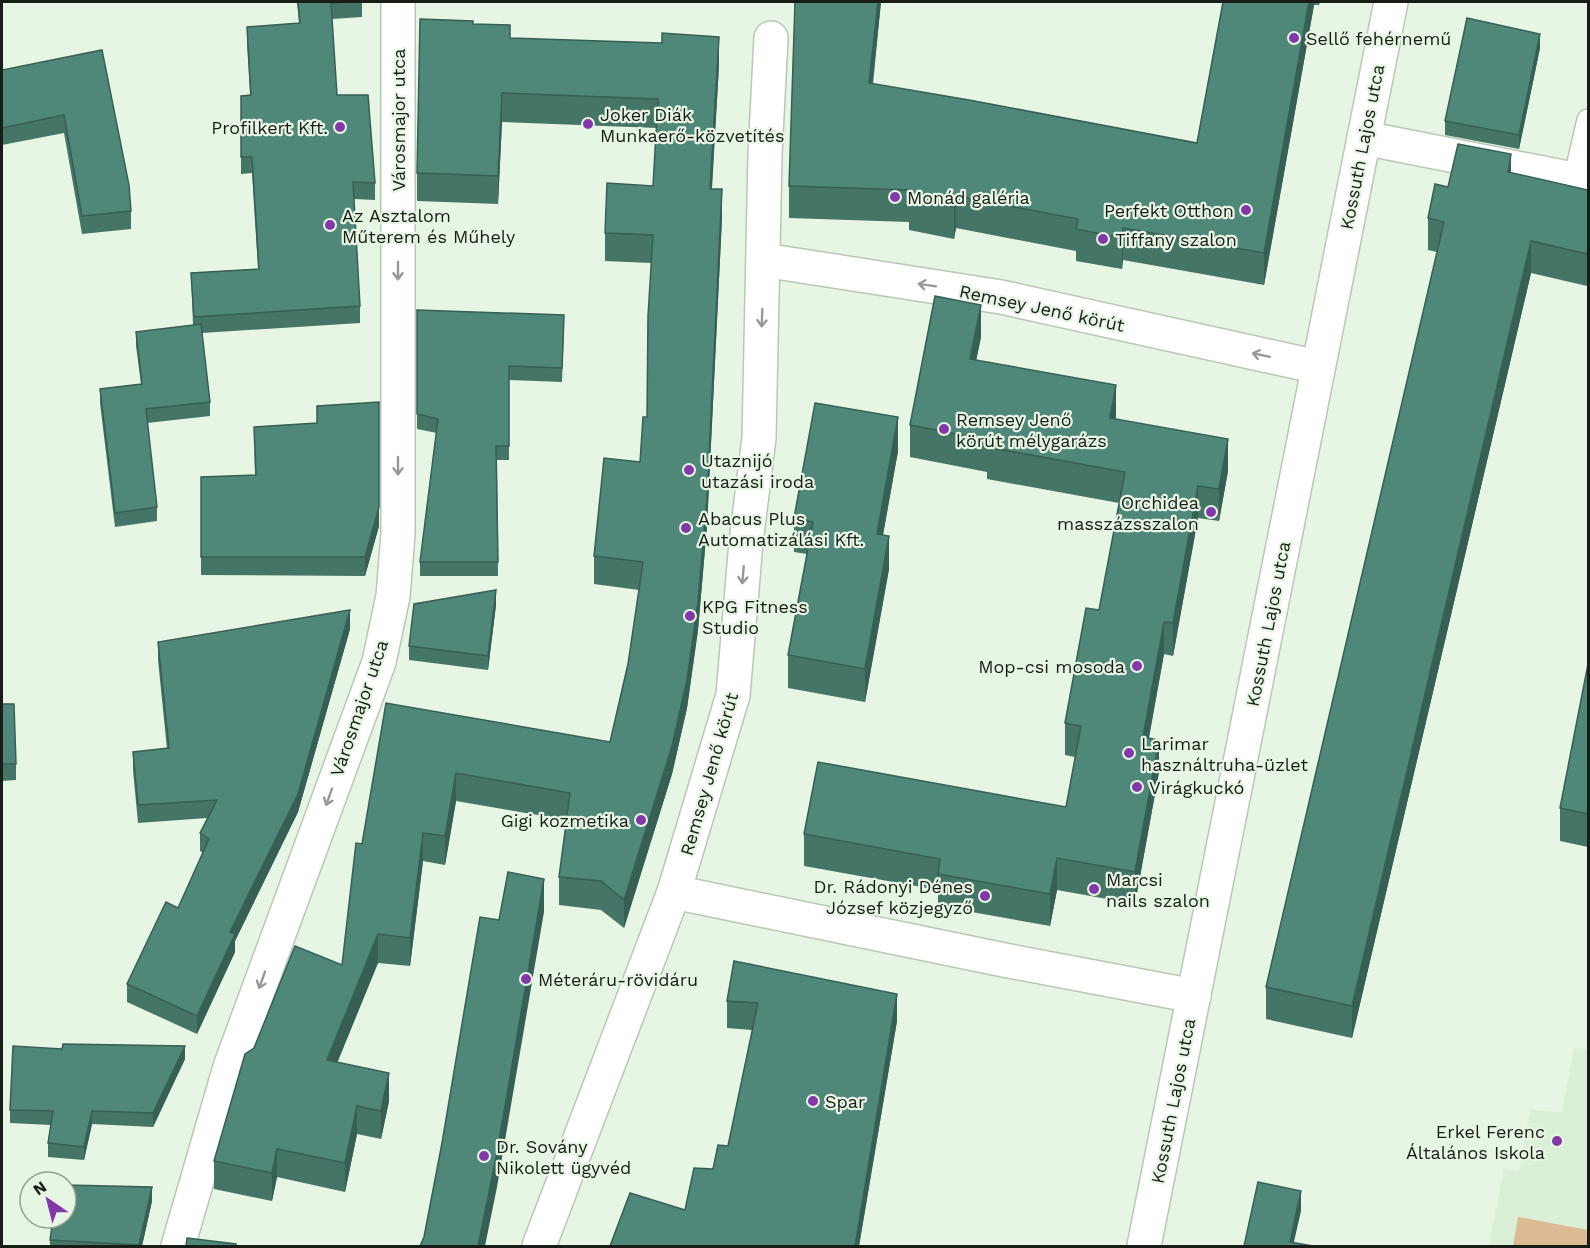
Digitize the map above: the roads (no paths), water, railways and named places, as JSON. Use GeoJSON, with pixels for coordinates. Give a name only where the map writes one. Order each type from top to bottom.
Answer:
{"type":"FeatureCollection","features":[{"type":"Feature","properties":{"kind":"street","name":"Városmajor utca"},"geometry":{"type":"LineString","coordinates":[[178,1246],[230,1067],[379,662],[393,596],[398,534],[398,2]]}},
{"type":"Feature","properties":{"kind":"street","name":"Kossuth Lajos utca"},"geometry":{"type":"LineString","coordinates":[[1144,1246],[1391,2]]}},
{"type":"Feature","properties":{"kind":"street","name":"Remsey Jenő körút"},"geometry":{"type":"LineString","coordinates":[[538,1246],[674,892],[733,695],[746,542],[759,438],[765,154],[771,38]]}},
{"type":"Feature","properties":{"kind":"street"},"geometry":{"type":"LineString","coordinates":[[1364,138],[1581,181]]}},
{"type":"Feature","properties":{"kind":"street","name":"Remsey Jenő körút"},"geometry":{"type":"LineString","coordinates":[[764,260],[1001,297],[1318,367]]}},
{"type":"Feature","properties":{"kind":"street"},"geometry":{"type":"LineString","coordinates":[[674,892],[1004,960],[1194,996]]}},
{"type":"Feature","properties":{"kind":"lane"},"geometry":{"type":"LineString","coordinates":[[1581,181],[1588,120]]}},
{"type":"Feature","properties":{"kind":"place","name":"Sellő fehérnemű"},"geometry":{"type":"Point","coordinates":[1294,38]}},
{"type":"Feature","properties":{"kind":"place","name":"Joker Diák Munkaerő-közvetítés"},"geometry":{"type":"Point","coordinates":[588,124]}},
{"type":"Feature","properties":{"kind":"place","name":"Profilkert Kft."},"geometry":{"type":"Point","coordinates":[340,127]}},
{"type":"Feature","properties":{"kind":"place","name":"Monád galéria"},"geometry":{"type":"Point","coordinates":[895,197]}},
{"type":"Feature","properties":{"kind":"place","name":"Perfekt Otthon"},"geometry":{"type":"Point","coordinates":[1246,210]}},
{"type":"Feature","properties":{"kind":"place","name":"Az Asztalom Műterem és Műhely"},"geometry":{"type":"Point","coordinates":[330,225]}},
{"type":"Feature","properties":{"kind":"place","name":"Tiffany szalon"},"geometry":{"type":"Point","coordinates":[1103,239]}},
{"type":"Feature","properties":{"kind":"place","name":"Remsey Jenő körút mélygarázs"},"geometry":{"type":"Point","coordinates":[944,429]}},
{"type":"Feature","properties":{"kind":"place","name":"Utaznijó utazási iroda"},"geometry":{"type":"Point","coordinates":[689,470]}},
{"type":"Feature","properties":{"kind":"place","name":"Orchidea masszázsszalon"},"geometry":{"type":"Point","coordinates":[1211,512]}},
{"type":"Feature","properties":{"kind":"place","name":"Abacus Plus Automatizálási Kft."},"geometry":{"type":"Point","coordinates":[686,528]}},
{"type":"Feature","properties":{"kind":"place","name":"KPG Fitness Studio"},"geometry":{"type":"Point","coordinates":[690,616]}},
{"type":"Feature","properties":{"kind":"place","name":"Mop-csi mosoda"},"geometry":{"type":"Point","coordinates":[1137,666]}},
{"type":"Feature","properties":{"kind":"place","name":"Larimar használtruha-üzlet"},"geometry":{"type":"Point","coordinates":[1129,753]}},
{"type":"Feature","properties":{"kind":"place","name":"Virágkuckó"},"geometry":{"type":"Point","coordinates":[1137,787]}},
{"type":"Feature","properties":{"kind":"place","name":"Gigi kozmetika"},"geometry":{"type":"Point","coordinates":[641,820]}},
{"type":"Feature","properties":{"kind":"place","name":"Marcsi nails szalon"},"geometry":{"type":"Point","coordinates":[1094,889]}},
{"type":"Feature","properties":{"kind":"place","name":"Dr. Rádonyi Dénes József közjegyző"},"geometry":{"type":"Point","coordinates":[985,896]}},
{"type":"Feature","properties":{"kind":"place","name":"Méteráru-rövidáru"},"geometry":{"type":"Point","coordinates":[526,979]}},
{"type":"Feature","properties":{"kind":"place","name":"Spar"},"geometry":{"type":"Point","coordinates":[813,1101]}},
{"type":"Feature","properties":{"kind":"place","name":"Erkel Ferenc Általános Iskola"},"geometry":{"type":"Point","coordinates":[1557,1141]}},
{"type":"Feature","properties":{"kind":"place","name":"Dr. Sovány Nikolett ügyvéd"},"geometry":{"type":"Point","coordinates":[484,1156]}}]}
